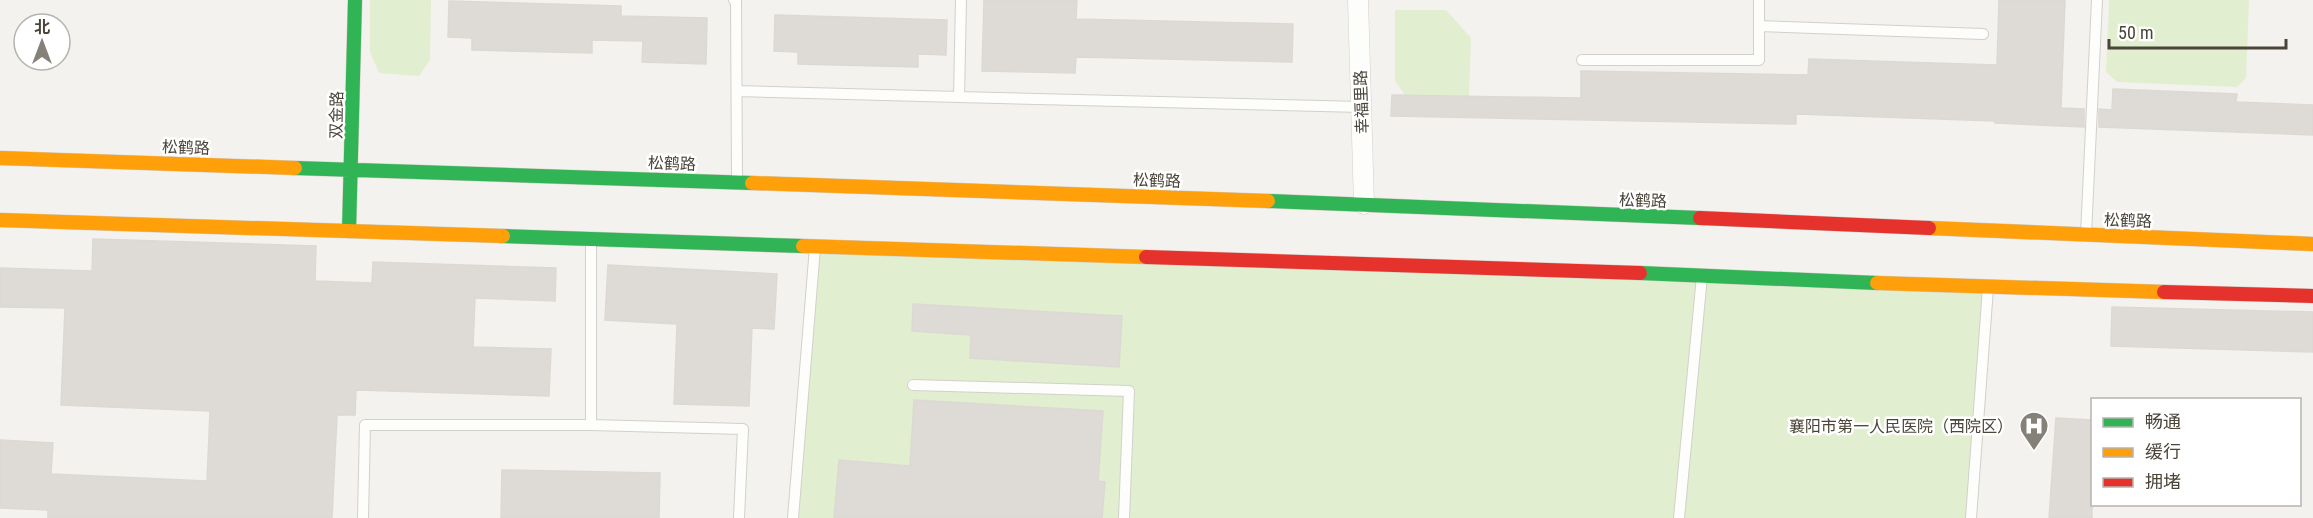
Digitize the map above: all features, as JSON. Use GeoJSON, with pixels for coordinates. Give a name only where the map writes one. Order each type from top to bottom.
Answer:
{"type":"FeatureCollection","features":[{"type":"Feature","properties":{"kind":"main road","name":"双金路"},"geometry":{"type":"LineString","coordinates":[[350,231],[355,0]]}},
{"type":"Feature","properties":{"kind":"main road","name":"松鹤路"},"geometry":{"type":"LineString","coordinates":[[0,158],[351,168],[1364,204],[2313,244]]}},
{"type":"Feature","properties":{"kind":"main road"},"geometry":{"type":"LineString","coordinates":[[0,220],[1702,275],[1988,288],[2313,296]]}},
{"type":"Feature","properties":{"kind":"street","name":"幸福里路"},"geometry":{"type":"LineString","coordinates":[[1358,0],[1364,204]]}},
{"type":"Feature","properties":{"kind":"lane"},"geometry":{"type":"LineString","coordinates":[[734,0],[736,0],[737,182]]}},
{"type":"Feature","properties":{"kind":"lane"},"geometry":{"type":"LineString","coordinates":[[959,97],[961,0]]}},
{"type":"Feature","properties":{"kind":"lane"},"geometry":{"type":"LineString","coordinates":[[1582,60],[1759,60],[1759,0]]}},
{"type":"Feature","properties":{"kind":"lane"},"geometry":{"type":"LineString","coordinates":[[2086,235],[2097,0]]}},
{"type":"Feature","properties":{"kind":"lane"},"geometry":{"type":"LineString","coordinates":[[1759,26],[1983,34]]}},
{"type":"Feature","properties":{"kind":"lane"},"geometry":{"type":"LineString","coordinates":[[736,91],[1361,107]]}},
{"type":"Feature","properties":{"kind":"lane"},"geometry":{"type":"LineString","coordinates":[[591,239],[591,425]]}},
{"type":"Feature","properties":{"kind":"lane"},"geometry":{"type":"LineString","coordinates":[[793,518],[815,247]]}},
{"type":"Feature","properties":{"kind":"lane"},"geometry":{"type":"LineString","coordinates":[[1679,518],[1702,275]]}},
{"type":"Feature","properties":{"kind":"lane"},"geometry":{"type":"LineString","coordinates":[[1971,518],[1988,288]]}},
{"type":"Feature","properties":{"kind":"lane"},"geometry":{"type":"LineString","coordinates":[[913,385],[1129,391],[1124,518]]}},
{"type":"Feature","properties":{"kind":"lane"},"geometry":{"type":"LineString","coordinates":[[363,518],[365,425],[591,425],[743,429],[739,518]]}},
{"type":"Feature","properties":{"kind":"green space"},"geometry":{"type":"Polygon","coordinates":[[[370,0],[431,0],[430,60],[419,76],[379,73],[370,52],[370,0]]]}},
{"type":"Feature","properties":{"kind":"green space"},"geometry":{"type":"Polygon","coordinates":[[[2109,0],[2249,0],[2246,78],[2237,87],[2117,82],[2106,72],[2109,0]]]}},
{"type":"Feature","properties":{"kind":"green space"},"geometry":{"type":"Polygon","coordinates":[[[1395,10],[1446,10],[1471,38],[1469,96],[1405,95],[1395,81],[1395,10]]]}},
{"type":"Feature","properties":{"kind":"green space"},"geometry":{"type":"Polygon","coordinates":[[[815,247],[1988,288],[1971,518],[793,518],[815,247]]]}},
{"type":"Feature","properties":{"kind":"building"},"geometry":{"type":"Polygon","coordinates":[[[984,0],[1077,0],[1076,19],[1293,24],[1292,62],[1076,57],[1075,73],[982,71],[984,0]]]}},
{"type":"Feature","properties":{"kind":"building"},"geometry":{"type":"Polygon","coordinates":[[[1999,0],[2065,0],[2061,108],[2084,109],[2084,127],[1995,123],[1995,121],[1796,114],[1796,124],[1391,116],[1392,95],[1581,98],[1581,71],[1808,75],[1809,59],[1997,65],[1999,0]]]}},
{"type":"Feature","properties":{"kind":"building"},"geometry":{"type":"Polygon","coordinates":[[[449,1],[621,6],[621,16],[707,18],[706,64],[642,62],[643,41],[592,40],[592,53],[472,50],[472,38],[448,37],[449,1]]]}},
{"type":"Feature","properties":{"kind":"building"},"geometry":{"type":"Polygon","coordinates":[[[775,15],[947,20],[946,55],[918,54],[918,67],[798,64],[798,52],[774,51],[775,15]]]}},
{"type":"Feature","properties":{"kind":"building"},"geometry":{"type":"Polygon","coordinates":[[[2113,89],[2237,94],[2236,102],[2313,105],[2313,135],[2099,127],[2099,109],[2112,110],[2113,89]]]}},
{"type":"Feature","properties":{"kind":"building"},"geometry":{"type":"Polygon","coordinates":[[[93,239],[316,246],[315,281],[372,283],[373,262],[556,268],[555,301],[475,298],[473,347],[551,349],[549,396],[356,390],[355,415],[337,415],[332,518],[48,518],[48,510],[0,508],[0,440],[53,443],[51,474],[207,481],[210,411],[61,405],[65,308],[0,307],[0,268],[92,271],[93,239]]]}},
{"type":"Feature","properties":{"kind":"building"},"geometry":{"type":"Polygon","coordinates":[[[608,265],[777,274],[774,329],[752,328],[749,406],[674,404],[677,324],[605,320],[608,265]]]}},
{"type":"Feature","properties":{"kind":"building"},"geometry":{"type":"Polygon","coordinates":[[[913,304],[1122,316],[1119,367],[970,358],[971,335],[912,331],[913,304]]]}},
{"type":"Feature","properties":{"kind":"building"},"geometry":{"type":"Polygon","coordinates":[[[2112,307],[2313,312],[2313,352],[2111,346],[2112,307]]]}},
{"type":"Feature","properties":{"kind":"building"},"geometry":{"type":"Polygon","coordinates":[[[914,400],[1103,411],[1098,481],[1105,482],[1102,518],[834,518],[839,460],[910,466],[914,400]]]}},
{"type":"Feature","properties":{"kind":"building"},"geometry":{"type":"Polygon","coordinates":[[[2056,418],[2091,420],[2092,518],[2049,518],[2056,418]]]}},
{"type":"Feature","properties":{"kind":"building"},"geometry":{"type":"Polygon","coordinates":[[[502,470],[660,473],[659,518],[501,518],[502,470]]]}},
{"type":"Feature","properties":{"kind":"traffic: fast"},"geometry":{"type":"LineString","coordinates":[[349,231],[355,0]]}},
{"type":"Feature","properties":{"kind":"traffic: fast"},"geometry":{"type":"LineString","coordinates":[[295,168],[752,183]]}},
{"type":"Feature","properties":{"kind":"traffic: fast"},"geometry":{"type":"LineString","coordinates":[[1268,201],[1700,218]]}},
{"type":"Feature","properties":{"kind":"traffic: fast"},"geometry":{"type":"LineString","coordinates":[[503,236],[803,246]]}},
{"type":"Feature","properties":{"kind":"traffic: fast"},"geometry":{"type":"LineString","coordinates":[[1640,273],[1877,283]]}},
{"type":"Feature","properties":{"kind":"traffic: slow"},"geometry":{"type":"LineString","coordinates":[[0,158],[295,168]]}},
{"type":"Feature","properties":{"kind":"traffic: slow"},"geometry":{"type":"LineString","coordinates":[[752,183],[1268,201]]}},
{"type":"Feature","properties":{"kind":"traffic: slow"},"geometry":{"type":"LineString","coordinates":[[0,220],[503,236]]}},
{"type":"Feature","properties":{"kind":"traffic: slow"},"geometry":{"type":"LineString","coordinates":[[1929,228],[2313,244]]}},
{"type":"Feature","properties":{"kind":"traffic: slow"},"geometry":{"type":"LineString","coordinates":[[803,246],[1146,257]]}},
{"type":"Feature","properties":{"kind":"traffic: slow"},"geometry":{"type":"LineString","coordinates":[[1877,283],[2164,292]]}},
{"type":"Feature","properties":{"kind":"traffic: jam"},"geometry":{"type":"LineString","coordinates":[[1700,218],[1929,228]]}},
{"type":"Feature","properties":{"kind":"traffic: jam"},"geometry":{"type":"LineString","coordinates":[[1146,257],[1640,273]]}},
{"type":"Feature","properties":{"kind":"traffic: jam"},"geometry":{"type":"LineString","coordinates":[[2164,292],[2313,296]]}},
{"type":"Feature","properties":{"kind":"place","name":"襄阳市第一人民医院（西院区）"},"geometry":{"type":"Point","coordinates":[2034,452]}}]}
